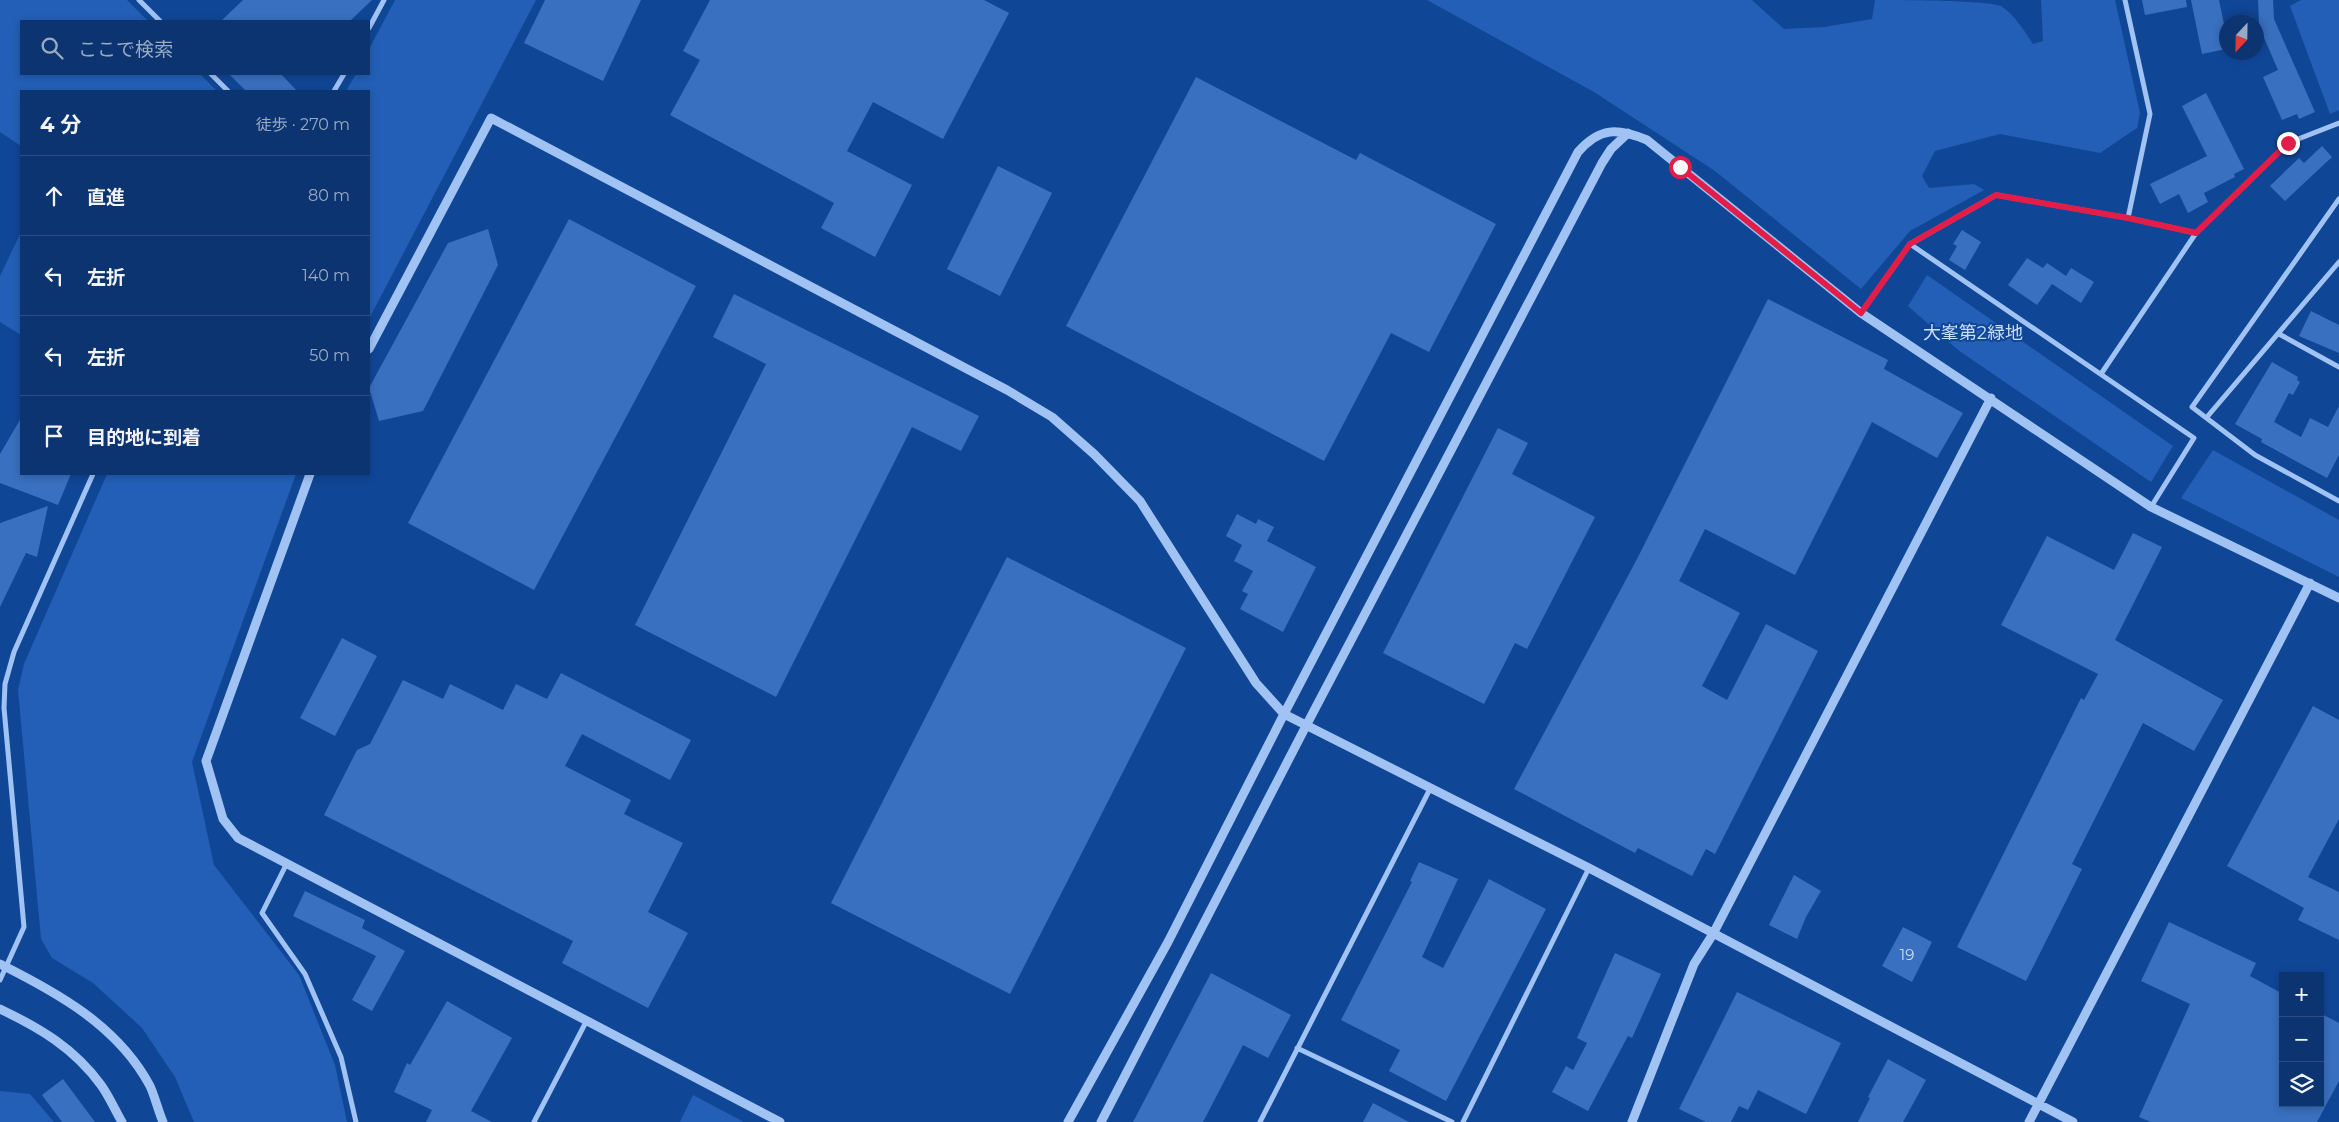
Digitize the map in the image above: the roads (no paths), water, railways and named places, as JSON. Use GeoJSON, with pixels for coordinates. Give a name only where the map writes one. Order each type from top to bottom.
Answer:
{"type":"FeatureCollection","features":[{"type":"Feature","properties":{"kind":"street"},"geometry":{"type":"LineString","coordinates":[[140,0],[159,20]]}},
{"type":"Feature","properties":{"kind":"street"},"geometry":{"type":"LineString","coordinates":[[370,26],[384,0]]}},
{"type":"Feature","properties":{"kind":"street"},"geometry":{"type":"LineString","coordinates":[[2126,0],[2150,114],[2128,218]]}},
{"type":"Feature","properties":{"kind":"street"},"geometry":{"type":"LineString","coordinates":[[212,75],[227,90]]}},
{"type":"Feature","properties":{"kind":"street"},"geometry":{"type":"LineString","coordinates":[[335,90],[343,75]]}},
{"type":"Feature","properties":{"kind":"street"},"geometry":{"type":"LineString","coordinates":[[370,347],[490,118],[1007,390],[1052,417],[1094,454],[1140,501],[1256,683],[1284,714],[1589,868],[2073,1122]]}},
{"type":"Feature","properties":{"kind":"street"},"geometry":{"type":"LineString","coordinates":[[2101,374],[2196,233],[2288,143],[2339,123]]}},
{"type":"Feature","properties":{"kind":"street"},"geometry":{"type":"LineString","coordinates":[[1068,1122],[1168,942],[1284,714],[1578,152],[1590,138],[1614,130],[1647,140],[1861,313],[2151,506],[2339,598]]}},
{"type":"Feature","properties":{"kind":"street"},"geometry":{"type":"LineString","coordinates":[[1101,1122],[1158,1016],[1307,724],[1602,163],[1611,149],[1628,133]]}},
{"type":"Feature","properties":{"kind":"street"},"geometry":{"type":"LineString","coordinates":[[1861,313],[1910,244],[1996,195],[2128,218],[2196,233]]}},
{"type":"Feature","properties":{"kind":"street"},"geometry":{"type":"LineString","coordinates":[[2339,199],[2192,407],[2255,455],[2339,501]]}},
{"type":"Feature","properties":{"kind":"street"},"geometry":{"type":"LineString","coordinates":[[1910,244],[2194,438],[2151,506]]}},
{"type":"Feature","properties":{"kind":"street"},"geometry":{"type":"LineString","coordinates":[[2207,417],[2339,262]]}},
{"type":"Feature","properties":{"kind":"street"},"geometry":{"type":"LineString","coordinates":[[2279,334],[2339,367]]}},
{"type":"Feature","properties":{"kind":"street"},"geometry":{"type":"LineString","coordinates":[[1632,1122],[1694,964],[1713,934],[1991,398]]}},
{"type":"Feature","properties":{"kind":"street"},"geometry":{"type":"LineString","coordinates":[[0,980],[3,965],[24,927],[4,708],[5,684],[14,652],[93,475]]}},
{"type":"Feature","properties":{"kind":"street"},"geometry":{"type":"LineString","coordinates":[[310,475],[206,760],[223,819],[238,838],[780,1122]]}},
{"type":"Feature","properties":{"kind":"street"},"geometry":{"type":"LineString","coordinates":[[2029,1122],[2310,583]]}},
{"type":"Feature","properties":{"kind":"street"},"geometry":{"type":"LineString","coordinates":[[1260,1122],[1431,787]]}},
{"type":"Feature","properties":{"kind":"street"},"geometry":{"type":"LineString","coordinates":[[287,863],[262,914],[306,974],[341,1057],[356,1122]]}},
{"type":"Feature","properties":{"kind":"street"},"geometry":{"type":"LineString","coordinates":[[1463,1122],[1589,868]]}},
{"type":"Feature","properties":{"kind":"street"},"geometry":{"type":"LineString","coordinates":[[3,965],[56,992],[102,1025],[129,1055],[150,1086],[163,1122]]}},
{"type":"Feature","properties":{"kind":"street"},"geometry":{"type":"LineString","coordinates":[[0,1009],[38,1026],[74,1054],[102,1085],[122,1122]]}},
{"type":"Feature","properties":{"kind":"street"},"geometry":{"type":"LineString","coordinates":[[534,1122],[587,1020]]}},
{"type":"Feature","properties":{"kind":"street"},"geometry":{"type":"LineString","coordinates":[[1297,1048],[1452,1122]]}},
{"type":"Feature","properties":{"kind":"park label","name":"大峯第2緑地"},"geometry":{"type":"Point","coordinates":[1973,333]}}]}
